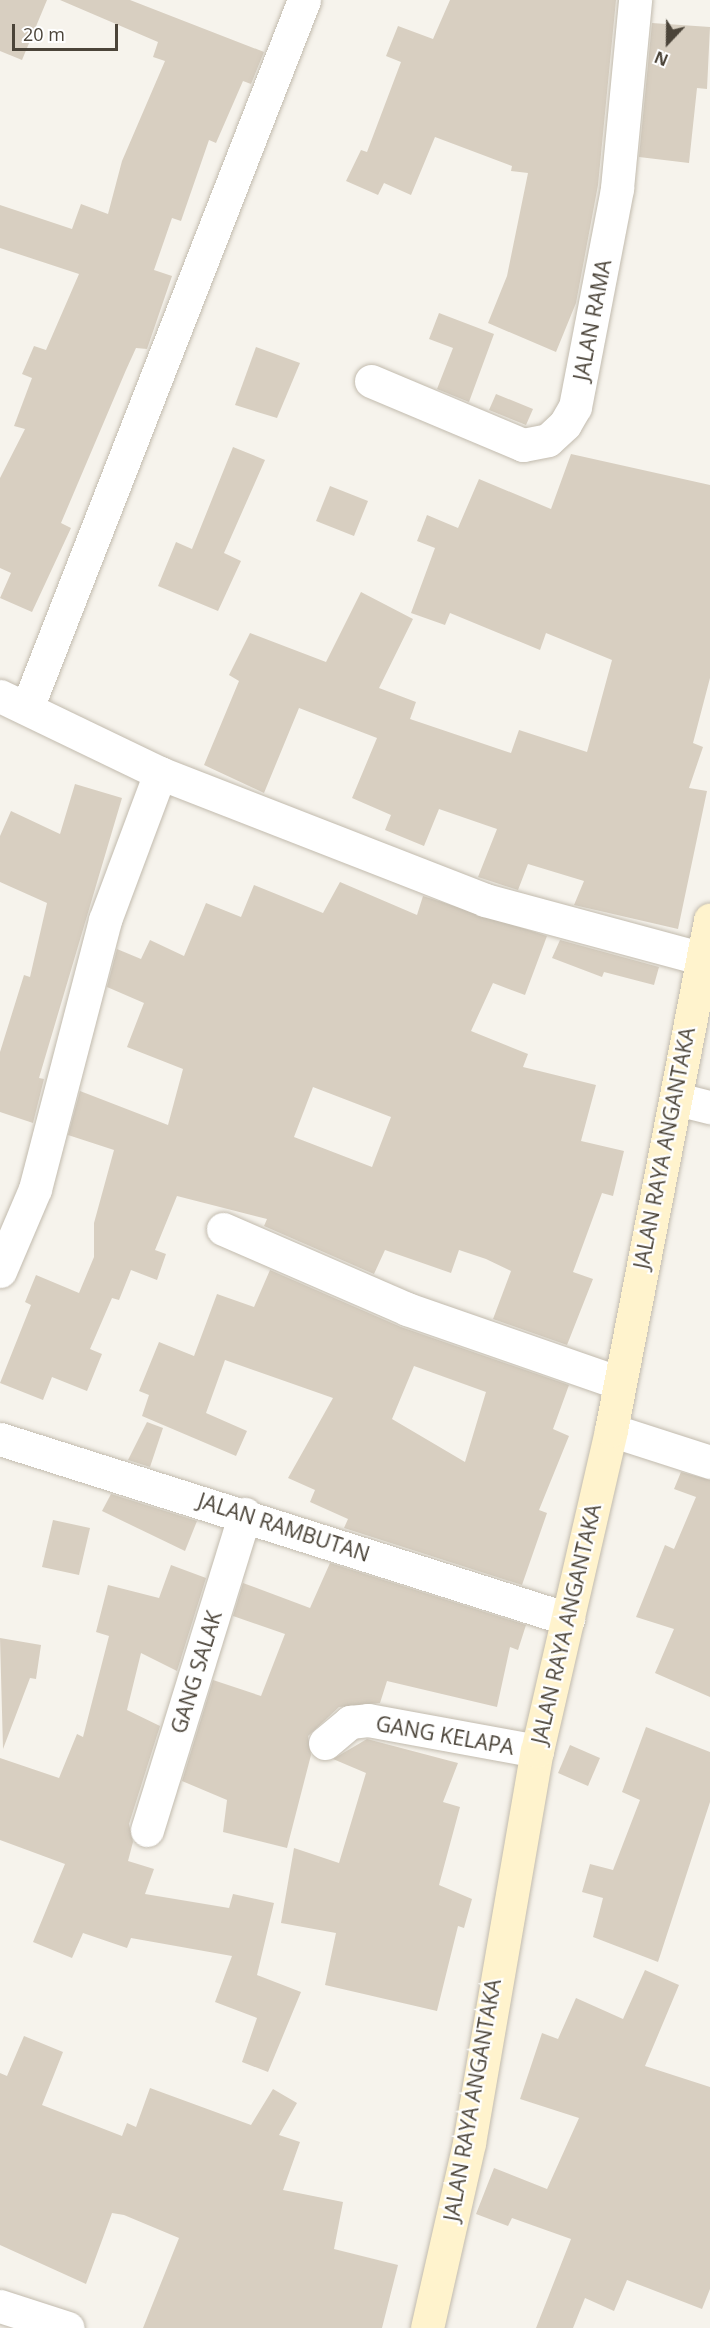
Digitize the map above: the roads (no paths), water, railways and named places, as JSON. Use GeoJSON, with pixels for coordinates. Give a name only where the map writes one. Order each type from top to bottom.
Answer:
{"type":"FeatureCollection","features":[{"type":"Feature","properties":{"kind":"main road","name":"JALAN RAYA ANGANTAKA"},"geometry":{"type":"LineString","coordinates":[[427,2328],[469,2143],[537,1751],[611,1430],[617,1382],[677,1099],[710,920]]}},
{"type":"Feature","properties":{"kind":"street"},"geometry":{"type":"LineString","coordinates":[[304,0],[14,702],[160,773],[485,900],[703,959]]}},
{"type":"Feature","properties":{"kind":"street","name":"JALAN RAMA"},"geometry":{"type":"LineString","coordinates":[[371,381],[523,445],[548,440],[566,424],[575,407],[617,188],[635,0]]}},
{"type":"Feature","properties":{"kind":"street"},"geometry":{"type":"LineString","coordinates":[[0,1271],[35,1189],[105,920],[160,773]]}},
{"type":"Feature","properties":{"kind":"street"},"geometry":{"type":"LineString","coordinates":[[677,1099],[710,1107]]}},
{"type":"Feature","properties":{"kind":"street"},"geometry":{"type":"LineString","coordinates":[[223,1229],[407,1309],[617,1382]]}},
{"type":"Feature","properties":{"kind":"street"},"geometry":{"type":"LineString","coordinates":[[611,1430],[710,1462]]}},
{"type":"Feature","properties":{"kind":"street","name":"JALAN RAMBUTAN"},"geometry":{"type":"LineString","coordinates":[[0,1439],[245,1514],[568,1619]]}},
{"type":"Feature","properties":{"kind":"street","name":"GANG SALAK"},"geometry":{"type":"LineString","coordinates":[[147,1830],[245,1514]]}},
{"type":"Feature","properties":{"kind":"street","name":"GANG KELAPA"},"geometry":{"type":"LineString","coordinates":[[325,1743],[350,1722],[368,1720],[537,1751]]}},
{"type":"Feature","properties":{"kind":"street"},"geometry":{"type":"LineString","coordinates":[[0,2306],[68,2328]]}}]}
